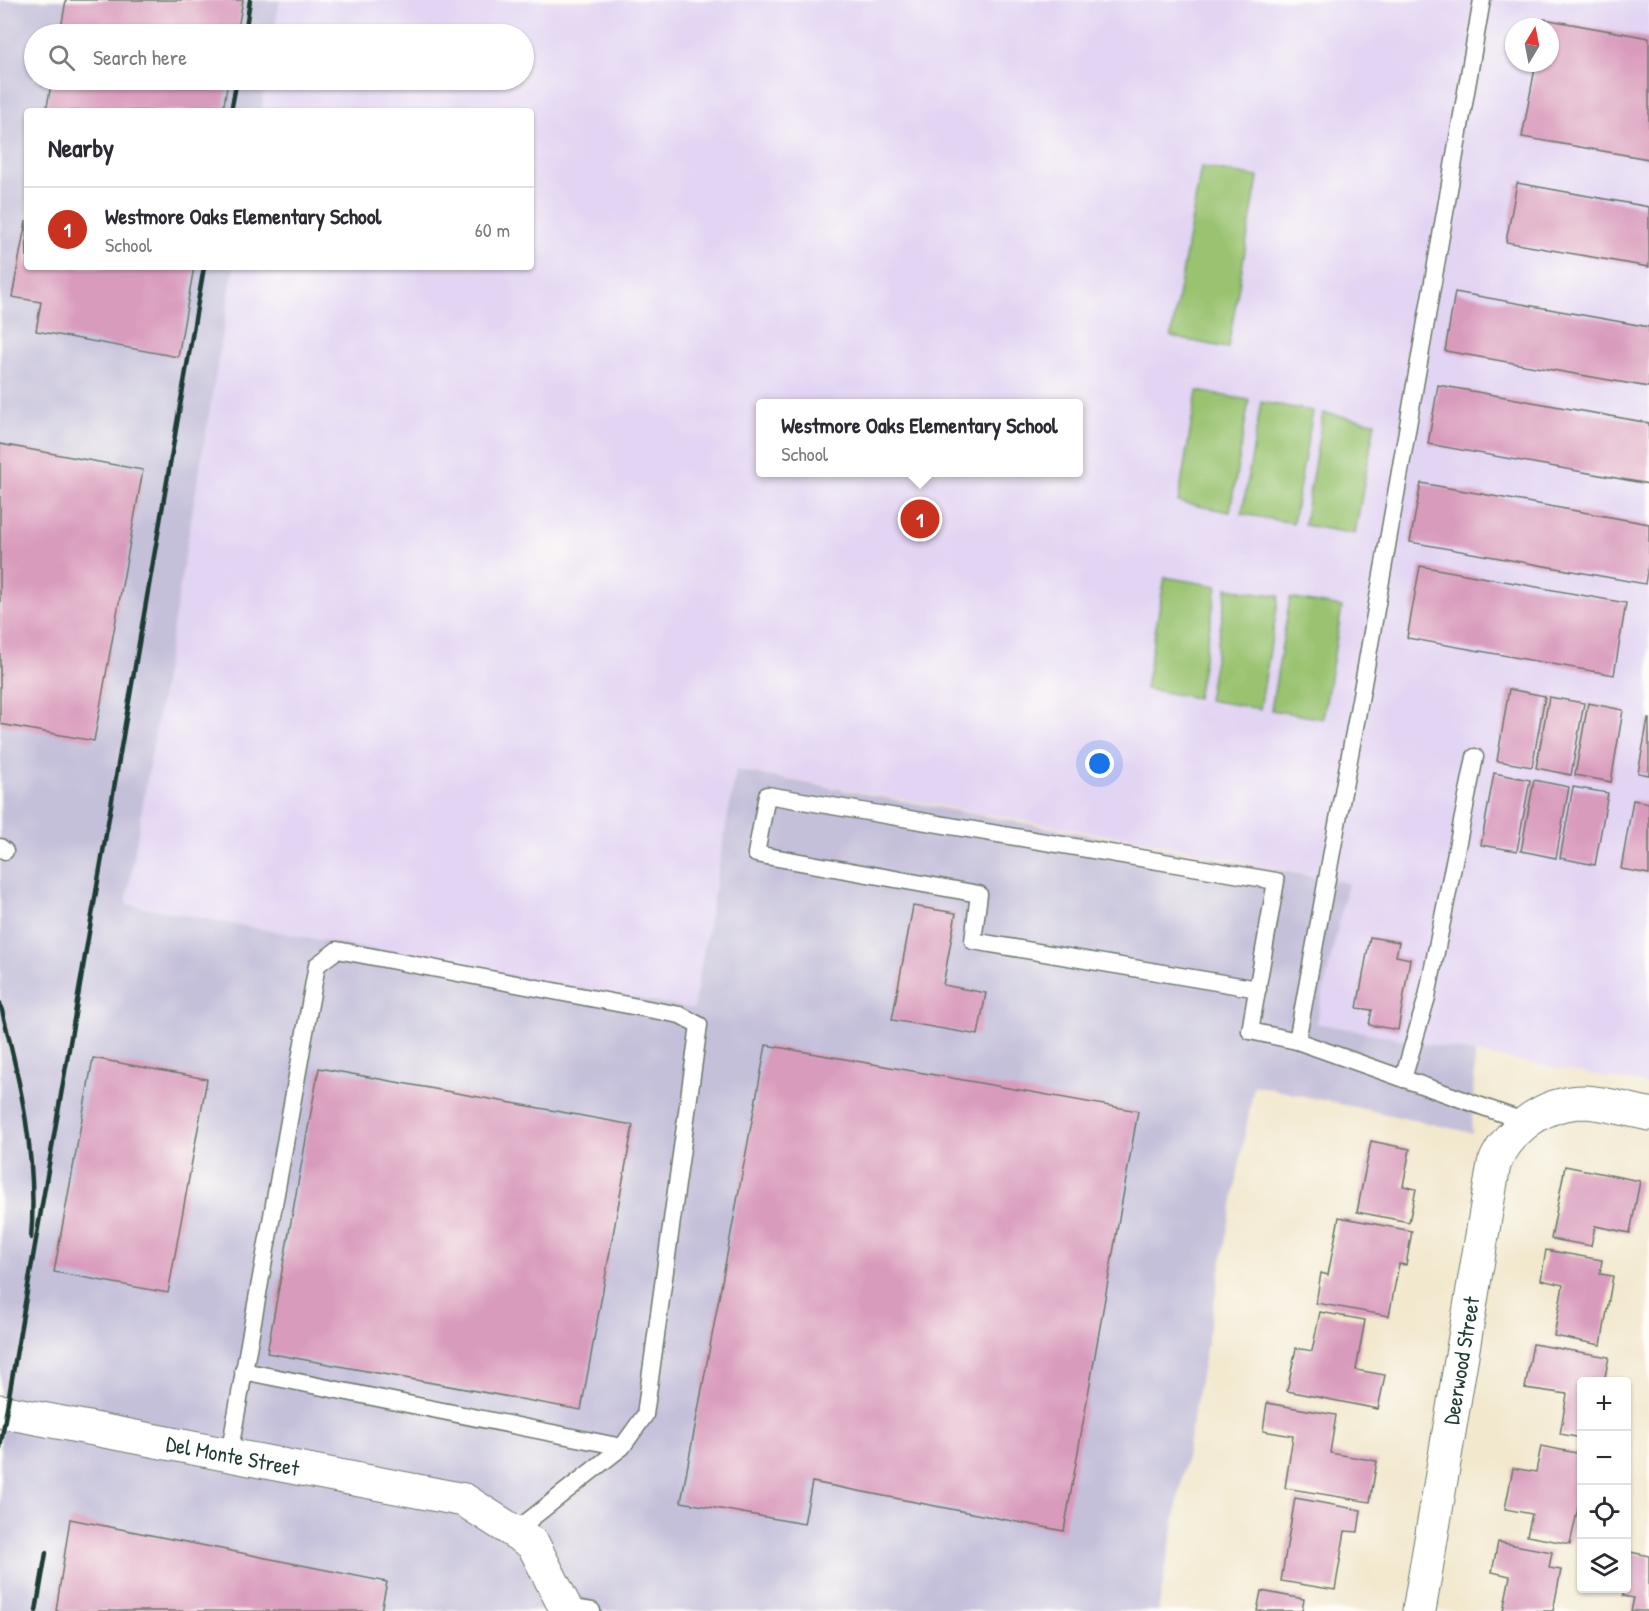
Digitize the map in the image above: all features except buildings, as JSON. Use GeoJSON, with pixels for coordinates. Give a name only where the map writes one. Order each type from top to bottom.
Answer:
{"type":"FeatureCollection","features":[{"type":"Feature","properties":{"kind":"street","name":"Deerwood Street"},"geometry":{"type":"LineString","coordinates":[[1419,1611],[1494,1164],[1501,1148],[1526,1122],[1547,1109],[1586,1102],[1649,1114]]}},
{"type":"Feature","properties":{"kind":"street","name":"Del Monte Street"},"geometry":{"type":"LineString","coordinates":[[0,1411],[464,1500],[514,1532]]}},
{"type":"Feature","properties":{"kind":"street"},"geometry":{"type":"LineString","coordinates":[[514,1532],[533,1544],[575,1610]]}},
{"type":"Feature","properties":{"kind":"lane"},"geometry":{"type":"LineString","coordinates":[[1297,1041],[1367,660],[1482,0]]}},
{"type":"Feature","properties":{"kind":"lane"},"geometry":{"type":"LineString","coordinates":[[1403,1079],[1431,976],[1474,757]]}},
{"type":"Feature","properties":{"kind":"lane"},"geometry":{"type":"LineString","coordinates":[[1258,989],[973,941],[979,894],[756,854],[766,795],[1276,881],[1258,989],[1250,1031],[1297,1041],[1526,1122]]}},
{"type":"Feature","properties":{"kind":"lane"},"geometry":{"type":"LineString","coordinates":[[229,1455],[317,965],[337,950],[680,1015],[699,1025],[645,1415],[622,1447],[514,1532]]}},
{"type":"Feature","properties":{"kind":"lane"},"geometry":{"type":"LineString","coordinates":[[243,1371],[622,1447]]}},
{"type":"Feature","properties":{"kind":"shaded area"},"geometry":{"type":"Polygon","coordinates":[[[0,0],[280,0],[276,24],[24,24],[24,90],[264,90],[261,108],[24,108],[24,270],[233,270],[126,904],[693,1009],[736,770],[1348,883],[1316,1023],[1475,1053],[1472,1133],[1254,1085],[1158,1611],[0,1611],[0,0]]]}},
{"type":"Feature","properties":{"kind":"shaded area"},"geometry":{"type":"Polygon","coordinates":[[[280,0],[1649,0],[1649,1085],[1316,1024],[1347,883],[1178,848],[736,770],[693,1009],[125,904],[233,270],[534,270],[534,108],[261,108],[264,90],[534,90],[534,24],[276,24],[280,0]]]}},
{"type":"Feature","properties":{"kind":"green space"},"geometry":{"type":"Polygon","coordinates":[[[1201,167],[1258,177],[1228,348],[1171,337],[1201,167]]]}},
{"type":"Feature","properties":{"kind":"green space"},"geometry":{"type":"Polygon","coordinates":[[[1197,391],[1249,400],[1230,512],[1178,502],[1197,391]]]}},
{"type":"Feature","properties":{"kind":"green space"},"geometry":{"type":"Polygon","coordinates":[[[1261,402],[1313,411],[1293,523],[1242,514],[1261,402]]]}},
{"type":"Feature","properties":{"kind":"green space"},"geometry":{"type":"Polygon","coordinates":[[[1323,413],[1375,422],[1355,534],[1304,525],[1323,413]]]}},
{"type":"Feature","properties":{"kind":"green space"},"geometry":{"type":"Polygon","coordinates":[[[1165,577],[1217,586],[1197,698],[1145,689],[1165,577]]]}},
{"type":"Feature","properties":{"kind":"green space"},"geometry":{"type":"Polygon","coordinates":[[[1227,588],[1279,596],[1260,709],[1208,700],[1227,588]]]}},
{"type":"Feature","properties":{"kind":"green space"},"geometry":{"type":"Polygon","coordinates":[[[1290,598],[1342,607],[1323,719],[1271,710],[1290,598]]]}},
{"type":"Feature","properties":{"kind":"railway"},"geometry":{"type":"LineString","coordinates":[[246,24],[250,0]]}},
{"type":"Feature","properties":{"kind":"railway"},"geometry":{"type":"LineString","coordinates":[[232,108],[235,90]]}},
{"type":"Feature","properties":{"kind":"railway"},"geometry":{"type":"LineString","coordinates":[[0,1448],[203,270]]}},
{"type":"Feature","properties":{"kind":"railway"},"geometry":{"type":"LineString","coordinates":[[0,1003],[26,1119],[30,1149],[31,1238]]}},
{"type":"Feature","properties":{"kind":"railway"},"geometry":{"type":"LineString","coordinates":[[36,1611],[46,1553]]}},
{"type":"Feature","properties":{"kind":"place","name":"Westmore Oaks Elementary School"},"geometry":{"type":"Point","coordinates":[920,519]}}]}
